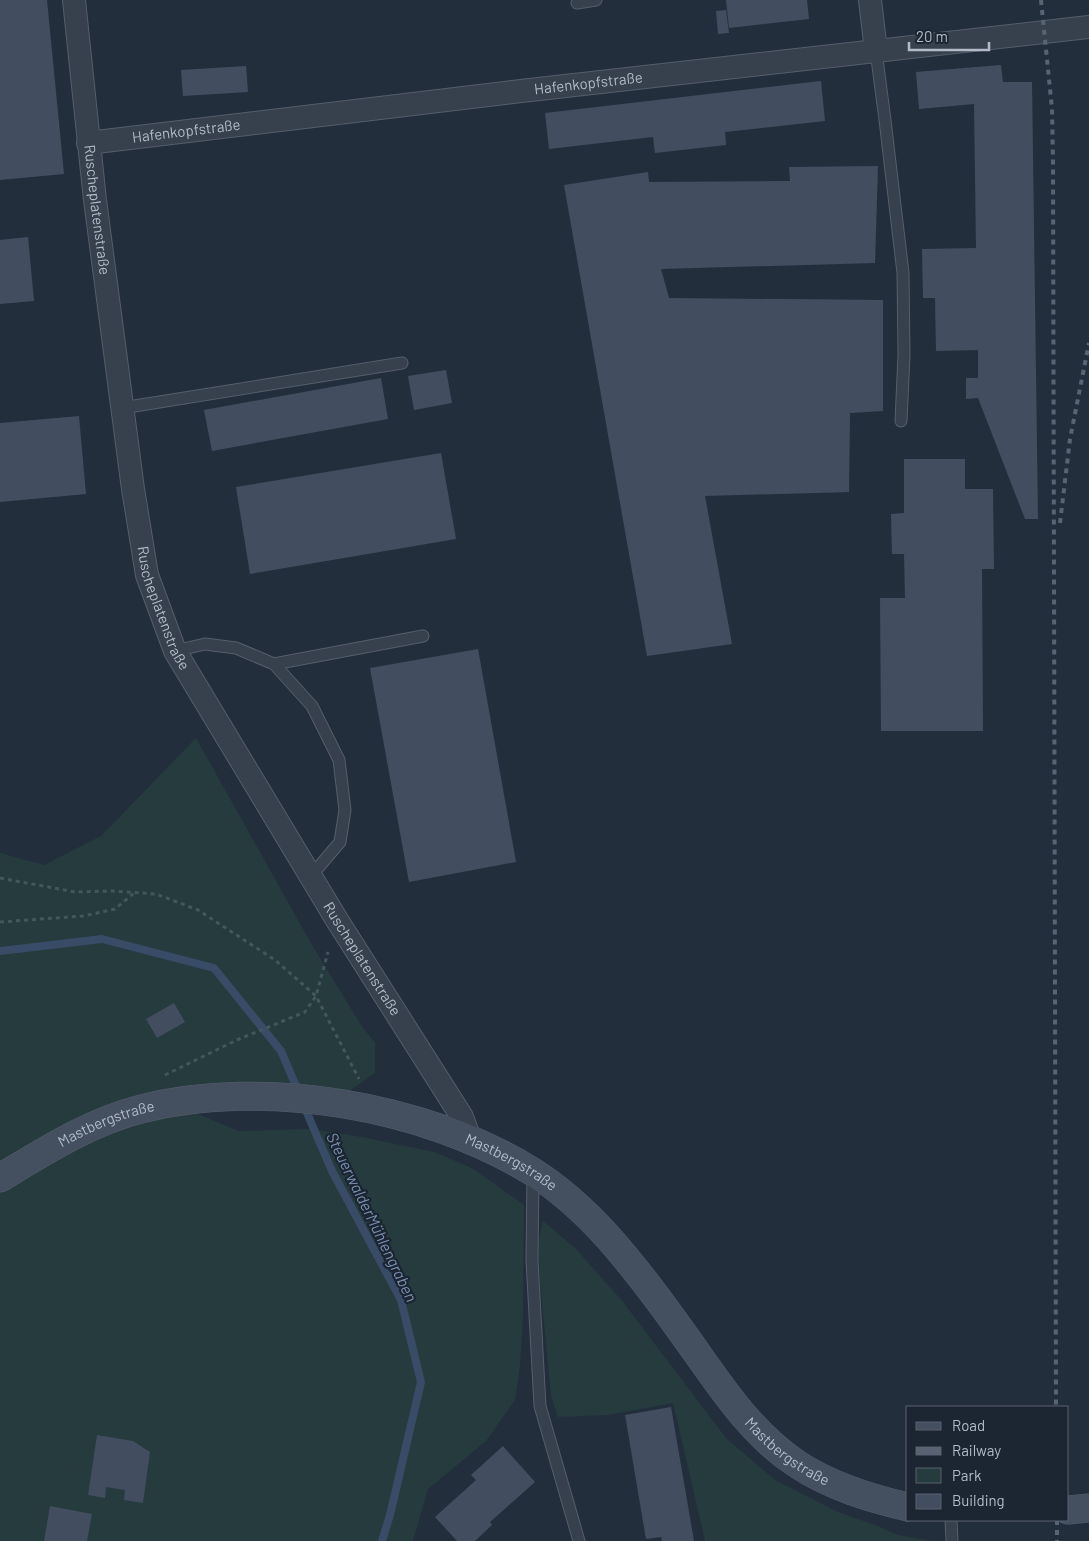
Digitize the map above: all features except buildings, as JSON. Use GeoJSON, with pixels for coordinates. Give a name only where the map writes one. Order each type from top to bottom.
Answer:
{"type":"FeatureCollection","features":[{"type":"Feature","properties":{"kind":"main road","name":"Mastbergstraße"},"geometry":{"type":"LineString","coordinates":[[0,1178],[63,1141],[100,1123],[139,1110],[209,1097],[270,1096],[334,1102],[419,1122],[470,1139],[534,1172],[573,1202],[605,1234],[626,1259],[726,1395],[768,1441],[796,1464],[826,1481],[878,1500],[906,1506]]}},
{"type":"Feature","properties":{"kind":"main road"},"geometry":{"type":"LineString","coordinates":[[1069,1510],[1089,1508]]}},
{"type":"Feature","properties":{"kind":"street","name":"Ruscheplatenstraße"},"geometry":{"type":"LineString","coordinates":[[74,0],[88,143],[132,489],[147,575],[175,651],[337,920],[462,1116],[470,1139]]}},
{"type":"Feature","properties":{"kind":"street"},"geometry":{"type":"LineString","coordinates":[[870,0],[876,51]]}},
{"type":"Feature","properties":{"kind":"street","name":"Hafenkopfstraße"},"geometry":{"type":"LineString","coordinates":[[88,143],[522,91],[1089,27]]}},
{"type":"Feature","properties":{"kind":"lane"},"geometry":{"type":"LineString","coordinates":[[578,3],[596,0]]}},
{"type":"Feature","properties":{"kind":"lane"},"geometry":{"type":"LineString","coordinates":[[876,51],[886,120],[903,274],[904,355],[901,421]]}},
{"type":"Feature","properties":{"kind":"lane"},"geometry":{"type":"LineString","coordinates":[[122,408],[402,363]]}},
{"type":"Feature","properties":{"kind":"lane"},"geometry":{"type":"LineString","coordinates":[[274,664],[423,636]]}},
{"type":"Feature","properties":{"kind":"lane"},"geometry":{"type":"LineString","coordinates":[[175,651],[205,644],[236,648],[274,664],[312,706],[338,760],[345,810],[340,842],[311,876]]}},
{"type":"Feature","properties":{"kind":"lane"},"geometry":{"type":"LineString","coordinates":[[534,1172],[532,1260],[540,1406],[579,1541]]}},
{"type":"Feature","properties":{"kind":"lane"},"geometry":{"type":"LineString","coordinates":[[951,1521],[952,1541]]}},
{"type":"Feature","properties":{"kind":"path"},"geometry":{"type":"LineString","coordinates":[[0,878],[75,892],[112,891],[156,894],[198,910],[276,960],[316,996],[376,1111]]}},
{"type":"Feature","properties":{"kind":"path"},"geometry":{"type":"LineString","coordinates":[[0,922],[82,916],[107,911],[115,909],[135,892]]}},
{"type":"Feature","properties":{"kind":"path"},"geometry":{"type":"LineString","coordinates":[[162,1076],[238,1040],[305,1012],[316,996],[337,920]]}},
{"type":"Feature","properties":{"kind":"green space"},"geometry":{"type":"Polygon","coordinates":[[[196,738],[312,945],[361,1025],[375,1043],[375,1073],[345,1094],[159,1098],[239,1131],[311,1129],[362,1137],[434,1152],[472,1168],[524,1205],[523,1317],[520,1365],[515,1400],[486,1441],[428,1489],[413,1541],[0,1541],[0,853],[44,865],[101,836],[196,738]]]}},
{"type":"Feature","properties":{"kind":"green space"},"geometry":{"type":"Polygon","coordinates":[[[543,1221],[577,1250],[623,1302],[726,1438],[775,1480],[838,1512],[898,1535],[932,1541],[705,1541],[673,1403],[608,1415],[558,1417],[551,1396],[540,1281],[538,1243],[543,1221]]]}},
{"type":"Feature","properties":{"kind":"waterway","name":"SteuerwalderMühlengraben"},"geometry":{"type":"LineString","coordinates":[[0,951],[102,939],[214,968],[281,1051],[299,1093]]}},
{"type":"Feature","properties":{"kind":"waterway","name":"SteuerwalderMühlengraben"},"geometry":{"type":"LineString","coordinates":[[304,1106],[332,1171],[401,1300],[421,1382],[390,1515],[382,1541]]}},
{"type":"Feature","properties":{"kind":"railway"},"geometry":{"type":"LineString","coordinates":[[1041,0],[1052,109],[1053,161],[1056,1406]]}},
{"type":"Feature","properties":{"kind":"railway"},"geometry":{"type":"LineString","coordinates":[[1060,523],[1070,439],[1089,343]]}},
{"type":"Feature","properties":{"kind":"railway"},"geometry":{"type":"LineString","coordinates":[[1057,1521],[1057,1541]]}}]}
